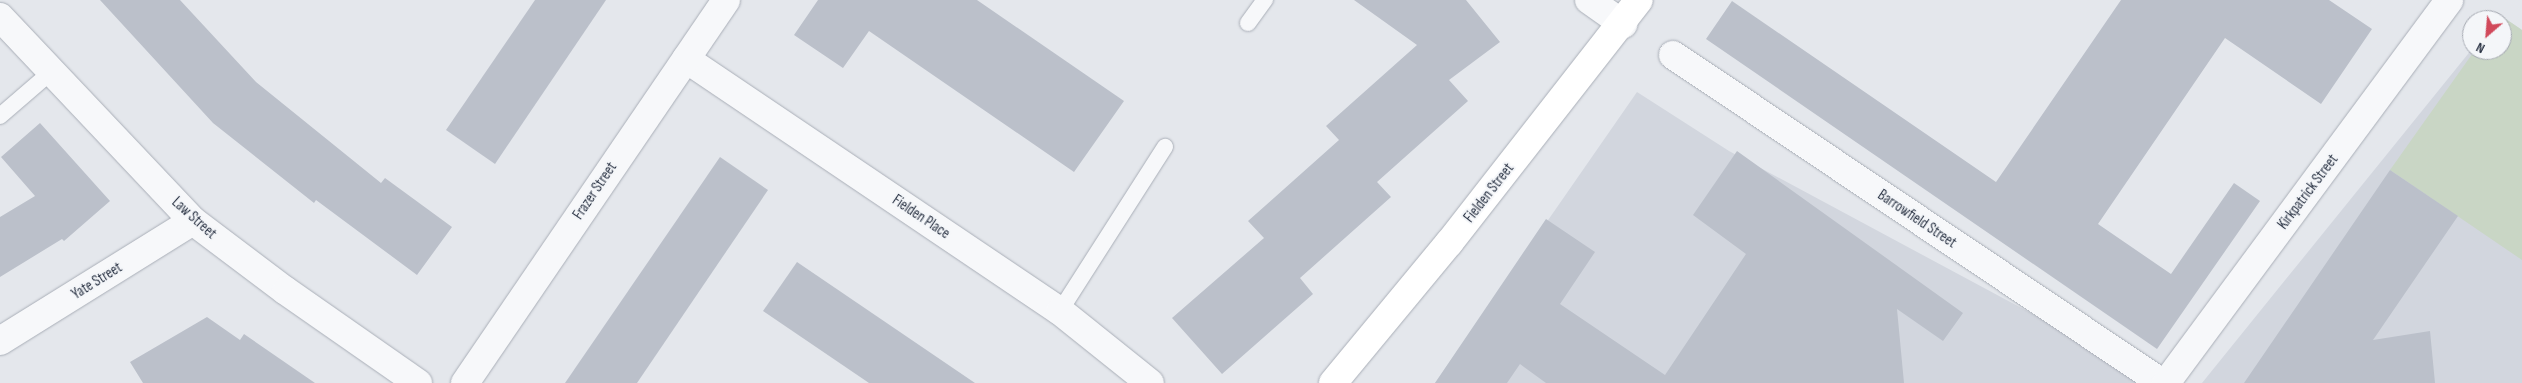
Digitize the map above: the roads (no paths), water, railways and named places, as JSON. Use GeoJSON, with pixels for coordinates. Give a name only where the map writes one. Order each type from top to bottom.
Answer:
{"type":"FeatureCollection","features":[{"type":"Feature","properties":{"kind":"main road","name":"Fielden Street"},"geometry":{"type":"LineString","coordinates":[[1334,383],[1623,24],[1639,0]]}},
{"type":"Feature","properties":{"kind":"street","name":"Frazer Street"},"geometry":{"type":"LineString","coordinates":[[465,383],[726,0]]}},
{"type":"Feature","properties":{"kind":"street"},"geometry":{"type":"LineString","coordinates":[[1589,0],[1623,24]]}},
{"type":"Feature","properties":{"kind":"street","name":"Kirkpatrick Street"},"geometry":{"type":"LineString","coordinates":[[2166,383],[2449,0]]}},
{"type":"Feature","properties":{"kind":"street","name":"Law Street"},"geometry":{"type":"LineString","coordinates":[[0,17],[193,221],[286,291],[418,383]]}},
{"type":"Feature","properties":{"kind":"street","name":"Barrowfield Street"},"geometry":{"type":"LineString","coordinates":[[1673,54],[2162,383]]}},
{"type":"Feature","properties":{"kind":"street","name":"Fielden Place"},"geometry":{"type":"LineString","coordinates":[[686,59],[1060,311],[1150,383]]}},
{"type":"Feature","properties":{"kind":"street","name":"Yate Street"},"geometry":{"type":"LineString","coordinates":[[0,341],[193,221]]}},
{"type":"Feature","properties":{"kind":"lane"},"geometry":{"type":"LineString","coordinates":[[1248,23],[1265,0]]}},
{"type":"Feature","properties":{"kind":"lane"},"geometry":{"type":"LineString","coordinates":[[0,116],[51,72]]}},
{"type":"Feature","properties":{"kind":"lane"},"geometry":{"type":"LineString","coordinates":[[1060,311],[1165,147]]}}]}
